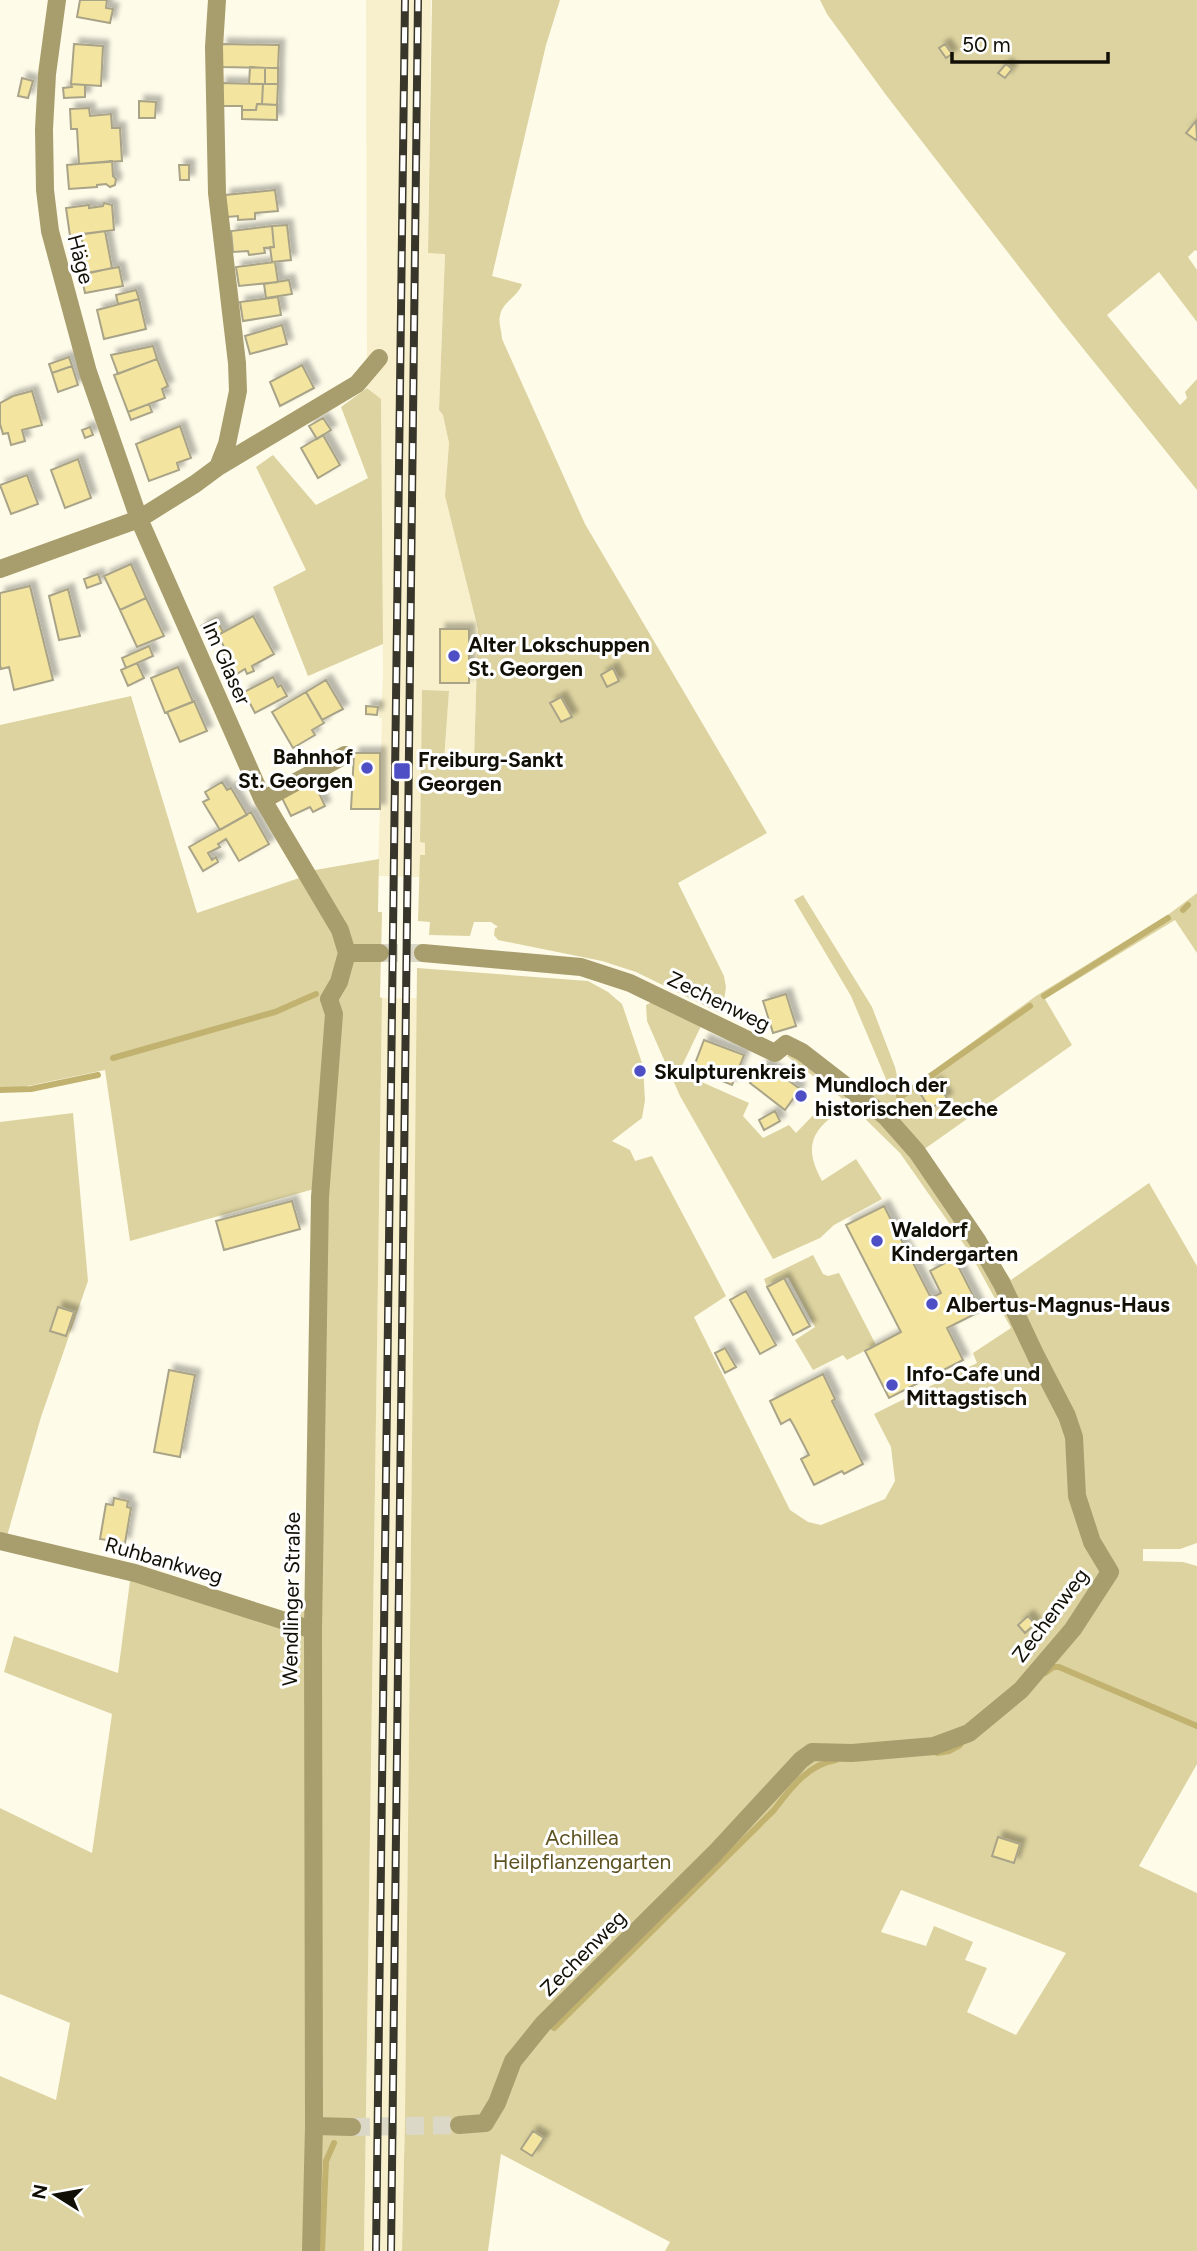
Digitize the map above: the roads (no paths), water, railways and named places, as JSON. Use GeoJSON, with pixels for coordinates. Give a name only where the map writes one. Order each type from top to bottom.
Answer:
{"type":"FeatureCollection","features":[{"type":"Feature","properties":{"kind":"street","name":"Häge"},"geometry":{"type":"LineString","coordinates":[[57,0],[47,74],[44,129],[45,190],[50,231],[88,372],[139,519]]}},
{"type":"Feature","properties":{"kind":"street"},"geometry":{"type":"LineString","coordinates":[[217,0],[214,47],[217,193],[238,391],[227,444],[218,467]]}},
{"type":"Feature","properties":{"kind":"street"},"geometry":{"type":"LineString","coordinates":[[0,569],[139,519],[218,467],[357,384],[379,358]]}},
{"type":"Feature","properties":{"kind":"street","name":"Im Glaser"},"geometry":{"type":"LineString","coordinates":[[139,519],[263,800],[340,930],[347,953]]}},
{"type":"Feature","properties":{"kind":"street"},"geometry":{"type":"LineString","coordinates":[[263,800],[345,755]]}},
{"type":"Feature","properties":{"kind":"street"},"geometry":{"type":"LineString","coordinates":[[347,953],[380,953]]}},
{"type":"Feature","properties":{"kind":"street","name":"Wendlinger Straße"},"geometry":{"type":"LineString","coordinates":[[311,2251],[314,2126],[313,1630],[320,1197],[334,1014],[328,999],[339,982],[347,953]]}},
{"type":"Feature","properties":{"kind":"street","name":"Zechenweg"},"geometry":{"type":"LineString","coordinates":[[423,953],[581,967],[630,983],[775,1053],[786,1044],[802,1052],[886,1117],[919,1154],[977,1240],[1002,1284],[1067,1416],[1074,1437],[1077,1496],[1092,1542],[1110,1572],[1073,1629],[1021,1690],[969,1733],[934,1746],[852,1753],[812,1752],[801,1760],[715,1853],[543,2024],[513,2061],[497,2103],[485,2123],[459,2125]]}},
{"type":"Feature","properties":{"kind":"street","name":"Ruhbankweg"},"geometry":{"type":"LineString","coordinates":[[0,1541],[135,1573],[313,1630]]}},
{"type":"Feature","properties":{"kind":"street"},"geometry":{"type":"LineString","coordinates":[[314,2126],[352,2127]]}},
{"type":"Feature","properties":{"kind":"waterway"},"geometry":{"type":"LineString","coordinates":[[1183,910],[1188,905]]}},
{"type":"Feature","properties":{"kind":"waterway"},"geometry":{"type":"LineString","coordinates":[[1044,996],[1168,918]]}},
{"type":"Feature","properties":{"kind":"waterway"},"geometry":{"type":"LineString","coordinates":[[113,1058],[275,1012],[316,994]]}},
{"type":"Feature","properties":{"kind":"waterway"},"geometry":{"type":"LineString","coordinates":[[899,1096],[1030,1006]]}},
{"type":"Feature","properties":{"kind":"waterway"},"geometry":{"type":"LineString","coordinates":[[0,1090],[31,1089],[98,1075]]}},
{"type":"Feature","properties":{"kind":"waterway"},"geometry":{"type":"LineString","coordinates":[[1045,1673],[1053,1667],[1059,1667],[1197,1726]]}},
{"type":"Feature","properties":{"kind":"waterway"},"geometry":{"type":"LineString","coordinates":[[937,1753],[960,1745]]}},
{"type":"Feature","properties":{"kind":"waterway"},"geometry":{"type":"LineString","coordinates":[[554,2028],[774,1810],[800,1779],[826,1762],[836,1760]]}},
{"type":"Feature","properties":{"kind":"waterway"},"geometry":{"type":"LineString","coordinates":[[322,2251],[326,2161],[334,2143]]}},
{"type":"Feature","properties":{"kind":"tunnel"},"geometry":{"type":"LineString","coordinates":[[380,953],[423,953]]}},
{"type":"Feature","properties":{"kind":"tunnel"},"geometry":{"type":"LineString","coordinates":[[352,2127],[459,2125]]}},
{"type":"Feature","properties":{"kind":"railway"},"geometry":{"type":"LineString","coordinates":[[376,2251],[405,0]]}},
{"type":"Feature","properties":{"kind":"railway"},"geometry":{"type":"LineString","coordinates":[[391,2251],[418,0]]}},
{"type":"Feature","properties":{"kind":"place","name":"Alter Lokschuppen St. Georgen"},"geometry":{"type":"Point","coordinates":[454,656]}},
{"type":"Feature","properties":{"kind":"place","name":"Bahnhof St. Georgen"},"geometry":{"type":"Point","coordinates":[367,768]}},
{"type":"Feature","properties":{"kind":"place","name":"Freiburg-Sankt Georgen"},"geometry":{"type":"Point","coordinates":[402,771]}},
{"type":"Feature","properties":{"kind":"place","name":"Skulpturenkreis"},"geometry":{"type":"Point","coordinates":[640,1071]}},
{"type":"Feature","properties":{"kind":"place","name":"Mundloch der historischen Zeche"},"geometry":{"type":"Point","coordinates":[801,1096]}},
{"type":"Feature","properties":{"kind":"place","name":"Waldorf Kindergarten"},"geometry":{"type":"Point","coordinates":[877,1241]}},
{"type":"Feature","properties":{"kind":"place","name":"Albertus-Magnus-Haus"},"geometry":{"type":"Point","coordinates":[932,1304]}},
{"type":"Feature","properties":{"kind":"place","name":"Info-Cafe und Mittagstisch"},"geometry":{"type":"Point","coordinates":[892,1385]}},
{"type":"Feature","properties":{"kind":"park label","name":"Achillea Heilpflanzengarten"},"geometry":{"type":"Point","coordinates":[582,1849]}}]}
